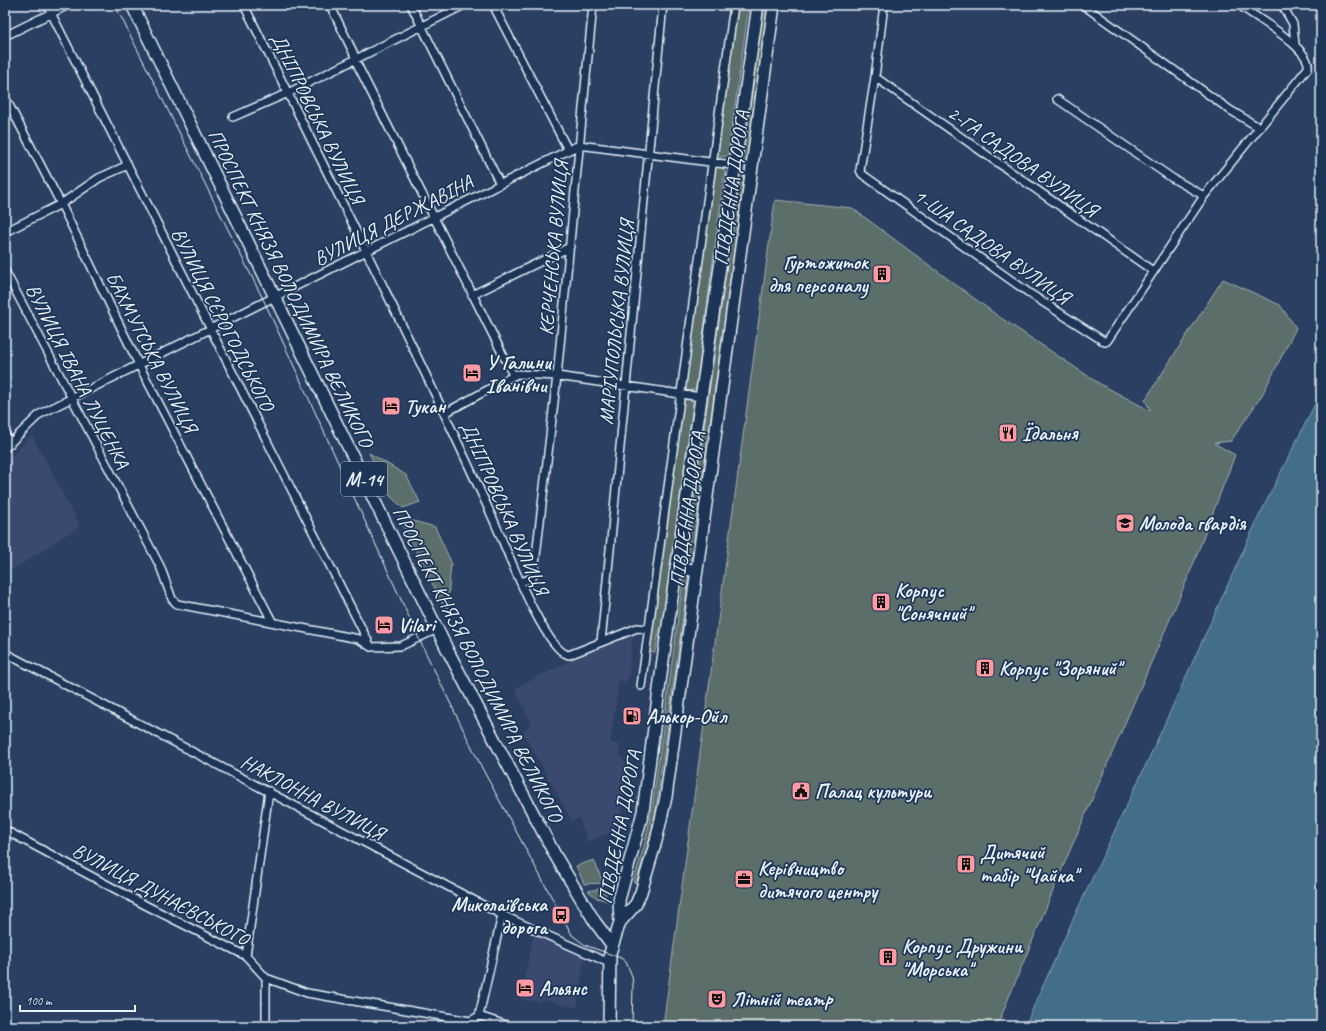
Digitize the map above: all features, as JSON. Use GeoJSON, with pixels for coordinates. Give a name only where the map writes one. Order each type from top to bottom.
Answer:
{"type":"FeatureCollection","features":[{"type":"Feature","properties":{"kind":"main road","name":"ПРОСПЕКТ КНЯЗЯ ВОЛОДИМИРА ВЕЛИКОГО"},"geometry":{"type":"LineString","coordinates":[[132,5],[437,629],[555,855],[595,922],[612,945]]}},
{"type":"Feature","properties":{"kind":"main road","name":"ПІВДЕННА ДОРОГА"},"geometry":{"type":"LineString","coordinates":[[620,922],[619,900],[638,834],[650,769],[676,567],[733,165],[758,5]]}},
{"type":"Feature","properties":{"kind":"main road","name":"ПІВДЕННА ДОРОГА"},"geometry":{"type":"LineString","coordinates":[[620,922],[636,904],[641,892],[656,841],[666,797],[774,5]]}},
{"type":"Feature","properties":{"kind":"main road"},"geometry":{"type":"LineString","coordinates":[[676,567],[697,571]]}},
{"type":"Feature","properties":{"kind":"main road"},"geometry":{"type":"LineString","coordinates":[[609,1026],[609,963],[612,945],[620,922]]}},
{"type":"Feature","properties":{"kind":"street","name":"ВУЛИЦЯ СЄРОГОДСЬКОГО"},"geometry":{"type":"LineString","coordinates":[[47,5],[371,647]]}},
{"type":"Feature","properties":{"kind":"street"},"geometry":{"type":"LineString","coordinates":[[5,36],[68,5]]}},
{"type":"Feature","properties":{"kind":"street","name":"ДНІПРОВСЬКА ВУЛИЦЯ"},"geometry":{"type":"LineString","coordinates":[[244,5],[445,414],[544,630],[562,654],[573,655],[601,642]]}},
{"type":"Feature","properties":{"kind":"street"},"geometry":{"type":"LineString","coordinates":[[330,5],[472,295],[513,375]]}},
{"type":"Feature","properties":{"kind":"street"},"geometry":{"type":"LineString","coordinates":[[411,5],[500,184]]}},
{"type":"Feature","properties":{"kind":"street"},"geometry":{"type":"LineString","coordinates":[[233,117],[288,93],[464,5]]}},
{"type":"Feature","properties":{"kind":"street"},"geometry":{"type":"LineString","coordinates":[[494,5],[568,150]]}},
{"type":"Feature","properties":{"kind":"street","name":"КЕРЧЕНСЬКА ВУЛИЦЯ"},"geometry":{"type":"LineString","coordinates":[[521,582],[532,578],[534,573],[557,376],[593,5]]}},
{"type":"Feature","properties":{"kind":"street","name":"МАРІУПОЛЬСЬКА ВУЛИЦЯ"},"geometry":{"type":"LineString","coordinates":[[601,642],[663,5]]}},
{"type":"Feature","properties":{"kind":"street"},"geometry":{"type":"LineString","coordinates":[[641,686],[679,394],[714,162],[734,5]]}},
{"type":"Feature","properties":{"kind":"street"},"geometry":{"type":"LineString","coordinates":[[875,77],[884,5]]}},
{"type":"Feature","properties":{"kind":"street"},"geometry":{"type":"LineString","coordinates":[[1083,5],[1230,110],[1260,128]]}},
{"type":"Feature","properties":{"kind":"street"},"geometry":{"type":"LineString","coordinates":[[1153,271],[1204,196],[1308,68],[1309,63],[1295,45],[1239,5]]}},
{"type":"Feature","properties":{"kind":"street"},"geometry":{"type":"LineString","coordinates":[[1282,5],[1293,24],[1295,45]]}},
{"type":"Feature","properties":{"kind":"street","name":"1-ША САДОВА ВУЛИЦЯ"},"geometry":{"type":"LineString","coordinates":[[875,77],[860,170],[862,174],[1032,295],[1105,342],[1153,271]]}},
{"type":"Feature","properties":{"kind":"street","name":"2-ГА САДОВА ВУЛИЦЯ"},"geometry":{"type":"LineString","coordinates":[[875,77],[1153,271]]}},
{"type":"Feature","properties":{"kind":"street","name":"БАХМУТСЬКА ВУЛИЦЯ"},"geometry":{"type":"LineString","coordinates":[[5,97],[60,204],[139,365],[272,621]]}},
{"type":"Feature","properties":{"kind":"street"},"geometry":{"type":"LineString","coordinates":[[1057,99],[1172,178],[1204,196]]}},
{"type":"Feature","properties":{"kind":"street","name":"ВУЛИЦЯ ДЕРЖАВІНА"},"geometry":{"type":"LineString","coordinates":[[7,446],[40,414],[276,298],[568,150],[579,146],[649,153],[733,165]]}},
{"type":"Feature","properties":{"kind":"street"},"geometry":{"type":"LineString","coordinates":[[5,232],[60,204],[99,178],[128,165]]}},
{"type":"Feature","properties":{"kind":"street"},"geometry":{"type":"LineString","coordinates":[[472,295],[570,247]]}},
{"type":"Feature","properties":{"kind":"street","name":"ВУЛИЦЯ ІВАНА ЛУЦЕНКА"},"geometry":{"type":"LineString","coordinates":[[5,270],[160,566],[174,602],[189,608],[272,621],[359,639],[371,647]]}},
{"type":"Feature","properties":{"kind":"street"},"geometry":{"type":"LineString","coordinates":[[445,414],[517,374],[557,376],[701,397]]}},
{"type":"Feature","properties":{"kind":"street"},"geometry":{"type":"LineString","coordinates":[[5,434],[7,446]]}},
{"type":"Feature","properties":{"kind":"street"},"geometry":{"type":"LineString","coordinates":[[601,642],[637,628],[648,629]]}},
{"type":"Feature","properties":{"kind":"street"},"geometry":{"type":"LineString","coordinates":[[371,647],[401,646],[437,629]]}},
{"type":"Feature","properties":{"kind":"street","name":"НАКЛОННА ВУЛИЦЯ"},"geometry":{"type":"LineString","coordinates":[[5,653],[502,915],[609,963]]}},
{"type":"Feature","properties":{"kind":"street"},"geometry":{"type":"LineString","coordinates":[[246,956],[269,792]]}},
{"type":"Feature","properties":{"kind":"street","name":"ВУЛИЦЯ ДУНАЄВСЬКОГО"},"geometry":{"type":"LineString","coordinates":[[5,830],[147,906],[246,956],[266,978],[307,993],[469,1023],[479,1016]]}},
{"type":"Feature","properties":{"kind":"street"},"geometry":{"type":"LineString","coordinates":[[502,915],[479,1016],[508,1026]]}},
{"type":"Feature","properties":{"kind":"street"},"geometry":{"type":"LineString","coordinates":[[266,978],[266,1026]]}},
{"type":"Feature","properties":{"kind":"shaded area"},"geometry":{"type":"Polygon","coordinates":[[[1321,392],[1321,1026],[1025,1026],[1259,516],[1321,392]]]}},
{"type":"Feature","properties":{"kind":"shaded area"},"geometry":{"type":"Polygon","coordinates":[[[32,435],[80,526],[17,567],[5,571],[5,463],[32,435]]]}},
{"type":"Feature","properties":{"kind":"shaded area"},"geometry":{"type":"Polygon","coordinates":[[[634,630],[628,679],[625,682],[619,681],[610,742],[620,745],[619,754],[629,767],[620,820],[616,830],[588,842],[579,818],[572,821],[523,732],[531,723],[515,688],[634,630]]]}},
{"type":"Feature","properties":{"kind":"shaded area"},"geometry":{"type":"Polygon","coordinates":[[[534,933],[585,954],[577,1007],[543,1000],[540,1002],[520,999],[534,933]]]}},
{"type":"Feature","properties":{"kind":"green space"},"geometry":{"type":"Polygon","coordinates":[[[738,5],[749,5],[728,156],[720,157],[717,155],[738,5]]]}},
{"type":"Feature","properties":{"kind":"green space"},"geometry":{"type":"Polygon","coordinates":[[[763,5],[768,5],[691,560],[686,559],[763,5]]]}},
{"type":"Feature","properties":{"kind":"green space"},"geometry":{"type":"Polygon","coordinates":[[[715,167],[721,167],[725,170],[696,389],[687,393],[683,390],[715,167]]]}},
{"type":"Feature","properties":{"kind":"green space"},"geometry":{"type":"Polygon","coordinates":[[[775,200],[852,208],[998,316],[1100,384],[1151,411],[1145,400],[1223,279],[1280,305],[1296,328],[1262,395],[1231,441],[1214,443],[1235,455],[1189,575],[1065,862],[997,1026],[663,1026],[775,200]]]}},
{"type":"Feature","properties":{"kind":"green space"},"geometry":{"type":"Polygon","coordinates":[[[686,398],[690,399],[693,404],[662,627],[659,631],[655,653],[648,652],[681,402],[686,398]]]}},
{"type":"Feature","properties":{"kind":"green space"},"geometry":{"type":"Polygon","coordinates":[[[369,453],[406,475],[420,502],[403,508],[391,497],[369,453]]]}},
{"type":"Feature","properties":{"kind":"green space"},"geometry":{"type":"Polygon","coordinates":[[[399,517],[435,527],[451,562],[447,613],[399,517]]]}},
{"type":"Feature","properties":{"kind":"green space"},"geometry":{"type":"Polygon","coordinates":[[[684,574],[689,574],[656,810],[648,846],[636,883],[633,882],[644,846],[652,809],[684,574]]]}},
{"type":"Feature","properties":{"kind":"green space"},"geometry":{"type":"Polygon","coordinates":[[[594,860],[603,883],[584,884],[576,866],[594,860]]]}},
{"type":"Feature","properties":{"kind":"green space"},"geometry":{"type":"Polygon","coordinates":[[[603,888],[608,901],[597,898],[588,891],[603,888]]]}},
{"type":"Feature","properties":{"kind":"tram line"},"geometry":{"type":"LineString","coordinates":[[115,5],[265,303],[419,639],[482,768],[572,935],[585,945],[621,958],[626,962],[632,976],[633,986],[632,1026]]}},
{"type":"Feature","properties":{"kind":"place","name":"Гуртожиток для персоналу"},"geometry":{"type":"Point","coordinates":[882,274]}},
{"type":"Feature","properties":{"kind":"place","name":"У Галини Іванівни"},"geometry":{"type":"Point","coordinates":[472,373]}},
{"type":"Feature","properties":{"kind":"place","name":"Тукан"},"geometry":{"type":"Point","coordinates":[391,406]}},
{"type":"Feature","properties":{"kind":"place","name":"Їдальня"},"geometry":{"type":"Point","coordinates":[1008,433]}},
{"type":"Feature","properties":{"kind":"place","name":"Молода гвардія"},"geometry":{"type":"Point","coordinates":[1125,523]}},
{"type":"Feature","properties":{"kind":"place","name":"Корпус \"Сонячний\""},"geometry":{"type":"Point","coordinates":[881,602]}},
{"type":"Feature","properties":{"kind":"place","name":"Vilari"},"geometry":{"type":"Point","coordinates":[384,625]}},
{"type":"Feature","properties":{"kind":"place","name":"Корпус \"Зоряний\""},"geometry":{"type":"Point","coordinates":[985,668]}},
{"type":"Feature","properties":{"kind":"place","name":"Алькор-Ойл"},"geometry":{"type":"Point","coordinates":[632,716]}},
{"type":"Feature","properties":{"kind":"place","name":"Палац культури"},"geometry":{"type":"Point","coordinates":[801,791]}},
{"type":"Feature","properties":{"kind":"place","name":"Дитячий табір \"Чайка\""},"geometry":{"type":"Point","coordinates":[966,864]}},
{"type":"Feature","properties":{"kind":"place","name":"Керівництво дитячого центру"},"geometry":{"type":"Point","coordinates":[744,879]}},
{"type":"Feature","properties":{"kind":"place","name":"Миколаївська дорога"},"geometry":{"type":"Point","coordinates":[561,915]}},
{"type":"Feature","properties":{"kind":"place","name":"Корпус Дружини \"Морська\""},"geometry":{"type":"Point","coordinates":[888,957]}},
{"type":"Feature","properties":{"kind":"place","name":"Альянс"},"geometry":{"type":"Point","coordinates":[525,988]}},
{"type":"Feature","properties":{"kind":"place","name":"Літній театр"},"geometry":{"type":"Point","coordinates":[717,999]}}]}
